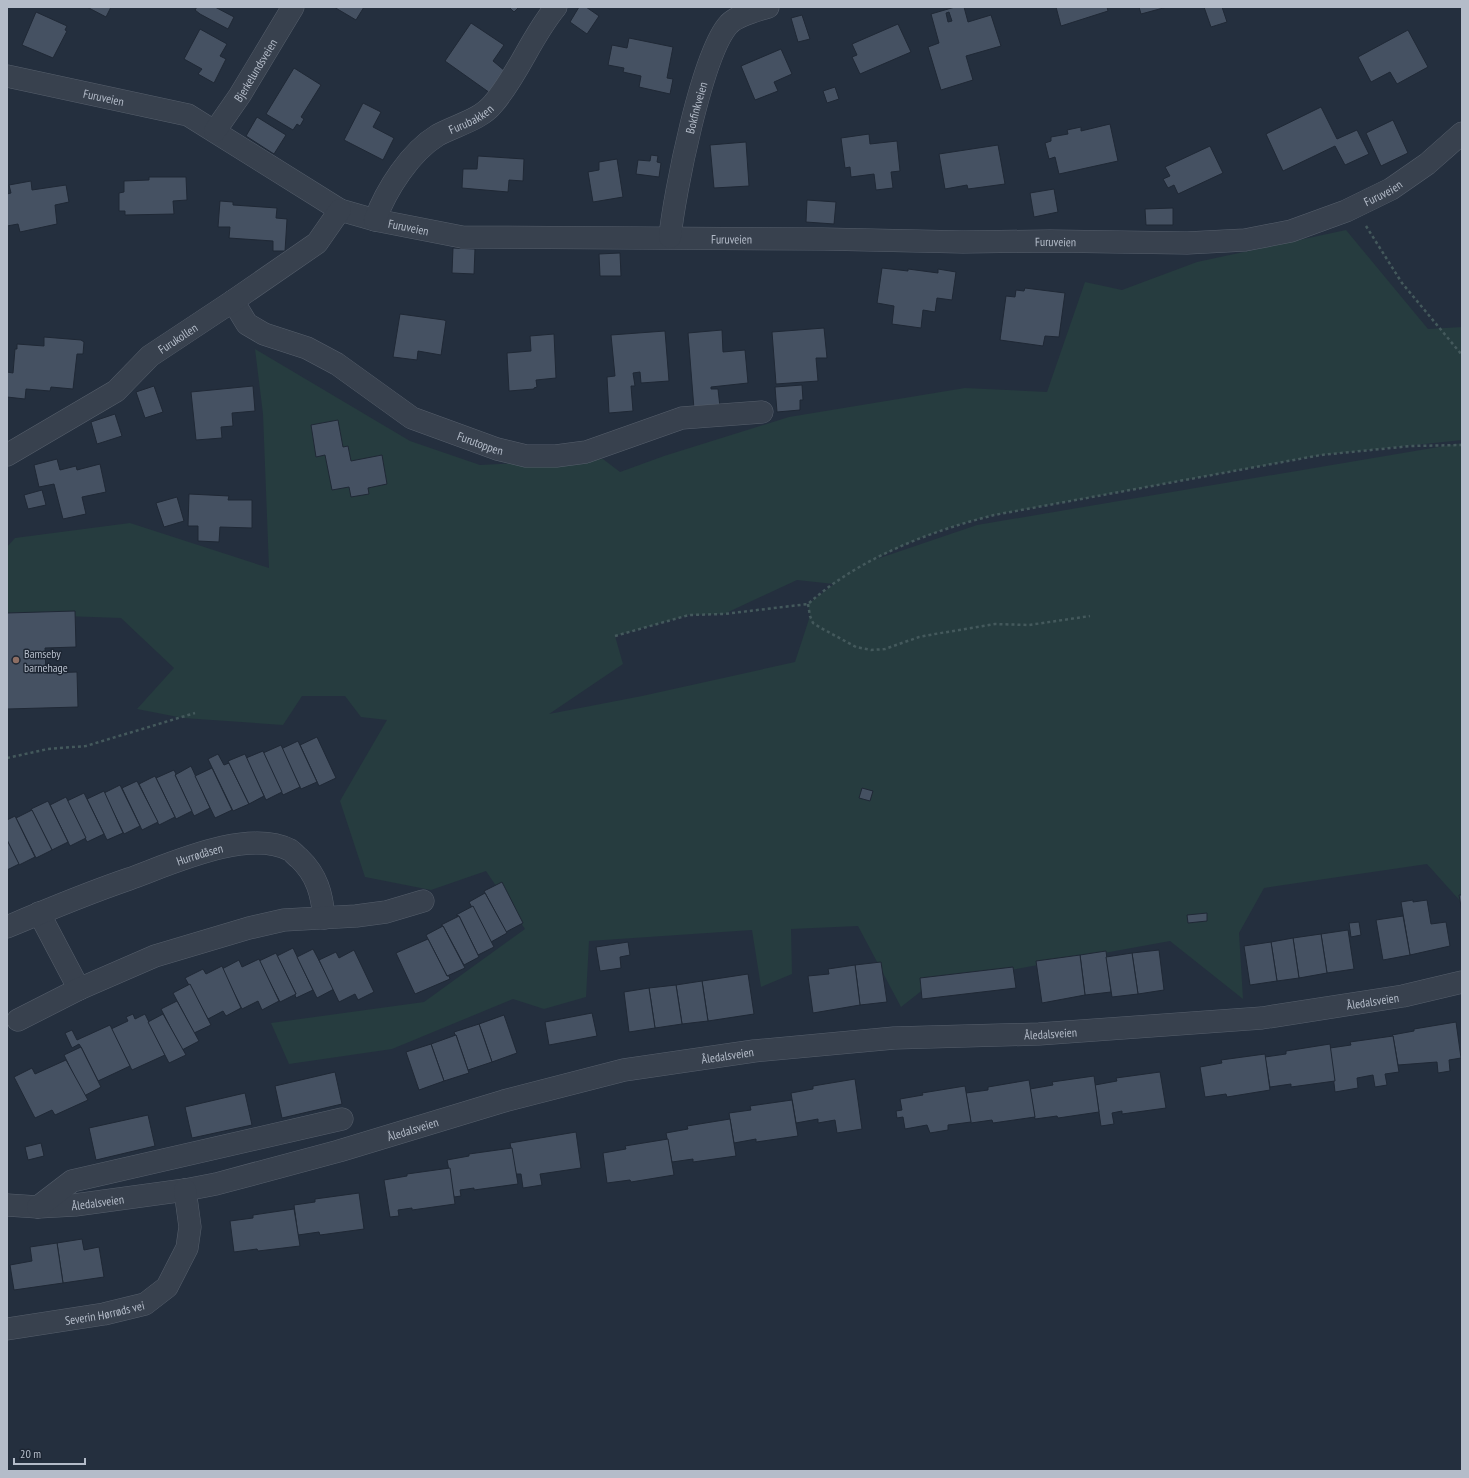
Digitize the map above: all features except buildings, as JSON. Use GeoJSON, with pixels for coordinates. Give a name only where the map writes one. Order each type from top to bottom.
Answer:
{"type":"FeatureCollection","features":[{"type":"Feature","properties":{"kind":"street","name":"Bjerkelundsveien"},"geometry":{"type":"LineString","coordinates":[[215,131],[240,95],[293,7]]}},
{"type":"Feature","properties":{"kind":"street","name":"Furubakken"},"geometry":{"type":"LineString","coordinates":[[375,220],[391,185],[418,153],[437,136],[481,115],[493,104],[518,68],[526,50],[556,7]]}},
{"type":"Feature","properties":{"kind":"street","name":"Bokfinkveien"},"geometry":{"type":"LineString","coordinates":[[670,237],[673,208],[692,125],[706,76],[718,42],[730,24],[751,12],[768,7]]}},
{"type":"Feature","properties":{"kind":"street","name":"Furuveien"},"geometry":{"type":"LineString","coordinates":[[7,76],[188,115],[340,210],[375,220],[462,236],[670,237],[963,242],[1050,241],[1187,243],[1245,240],[1291,231],[1355,206],[1391,188],[1428,164],[1462,133]]}},
{"type":"Feature","properties":{"kind":"street","name":"Furukollen"},"geometry":{"type":"LineString","coordinates":[[7,455],[116,391],[150,356],[317,243],[340,210]]}},
{"type":"Feature","properties":{"kind":"street","name":"Furutoppen"},"geometry":{"type":"LineString","coordinates":[[233,301],[247,324],[264,334],[307,348],[337,364],[412,418],[497,449],[526,456],[556,456],[645,442],[682,418],[762,412]]}},
{"type":"Feature","properties":{"kind":"street","name":"Hurrødåsen"},"geometry":{"type":"LineString","coordinates":[[7,927],[82,895],[182,858],[229,846],[264,843],[290,850],[308,866],[319,885],[324,918]]}},
{"type":"Feature","properties":{"kind":"street"},"geometry":{"type":"LineString","coordinates":[[18,1020],[78,989],[155,956],[249,928],[284,920],[386,912],[423,901]]}},
{"type":"Feature","properties":{"kind":"street"},"geometry":{"type":"LineString","coordinates":[[39,913],[78,989]]}},
{"type":"Feature","properties":{"kind":"street","name":"Åledalsveien"},"geometry":{"type":"LineString","coordinates":[[7,1205],[38,1207],[75,1205],[185,1190],[216,1184],[339,1151],[497,1103],[624,1070],[754,1051],[894,1038],[1039,1034],[1262,1018],[1403,996],[1462,982]]}},
{"type":"Feature","properties":{"kind":"street"},"geometry":{"type":"LineString","coordinates":[[38,1207],[72,1181],[342,1119]]}},
{"type":"Feature","properties":{"kind":"street","name":"Severin Hørrøds vei"},"geometry":{"type":"LineString","coordinates":[[7,1329],[104,1314],[145,1304],[151,1300],[167,1287],[187,1248],[190,1227],[185,1190]]}},
{"type":"Feature","properties":{"kind":"path"},"geometry":{"type":"LineString","coordinates":[[1355,206],[1402,283],[1462,355]]}},
{"type":"Feature","properties":{"kind":"path"},"geometry":{"type":"LineString","coordinates":[[615,636],[689,615],[724,614],[808,604],[868,562],[931,534],[961,523],[994,515],[1321,455],[1411,446],[1462,445]]}},
{"type":"Feature","properties":{"kind":"path"},"geometry":{"type":"LineString","coordinates":[[808,604],[810,616],[817,625],[833,636],[850,644],[871,650],[885,649],[930,635],[996,624],[1029,625],[1090,616]]}},
{"type":"Feature","properties":{"kind":"path"},"geometry":{"type":"LineString","coordinates":[[7,758],[48,749],[86,746],[195,713]]}},
{"type":"Feature","properties":{"kind":"green space"},"geometry":{"type":"Polygon","coordinates":[[[1346,230],[1428,329],[1462,327],[1462,440],[1321,455],[994,515],[963,523],[932,534],[902,546],[874,560],[977,525],[1462,443],[1462,903],[1427,864],[1264,888],[1239,933],[1243,999],[1170,941],[929,985],[901,1007],[858,926],[791,929],[792,974],[761,987],[752,930],[589,941],[586,997],[544,1009],[513,999],[392,1049],[289,1064],[271,1023],[424,1002],[525,929],[486,871],[431,890],[365,877],[340,801],[387,720],[361,717],[345,696],[302,696],[283,725],[183,718],[137,709],[174,668],[121,618],[7,614],[7,547],[15,538],[130,523],[269,568],[263,414],[255,349],[410,441],[480,465],[603,459],[620,472],[664,456],[789,417],[965,388],[1047,392],[1085,282],[1122,290],[1197,262],[1346,230]],[[797,580],[724,614],[689,615],[615,636],[623,664],[549,714],[642,696],[795,662],[810,616],[808,604],[834,584],[797,580]]]}},
{"type":"Feature","properties":{"kind":"place","name":"Bamseby barnehage"},"geometry":{"type":"Point","coordinates":[16,660]}}]}
